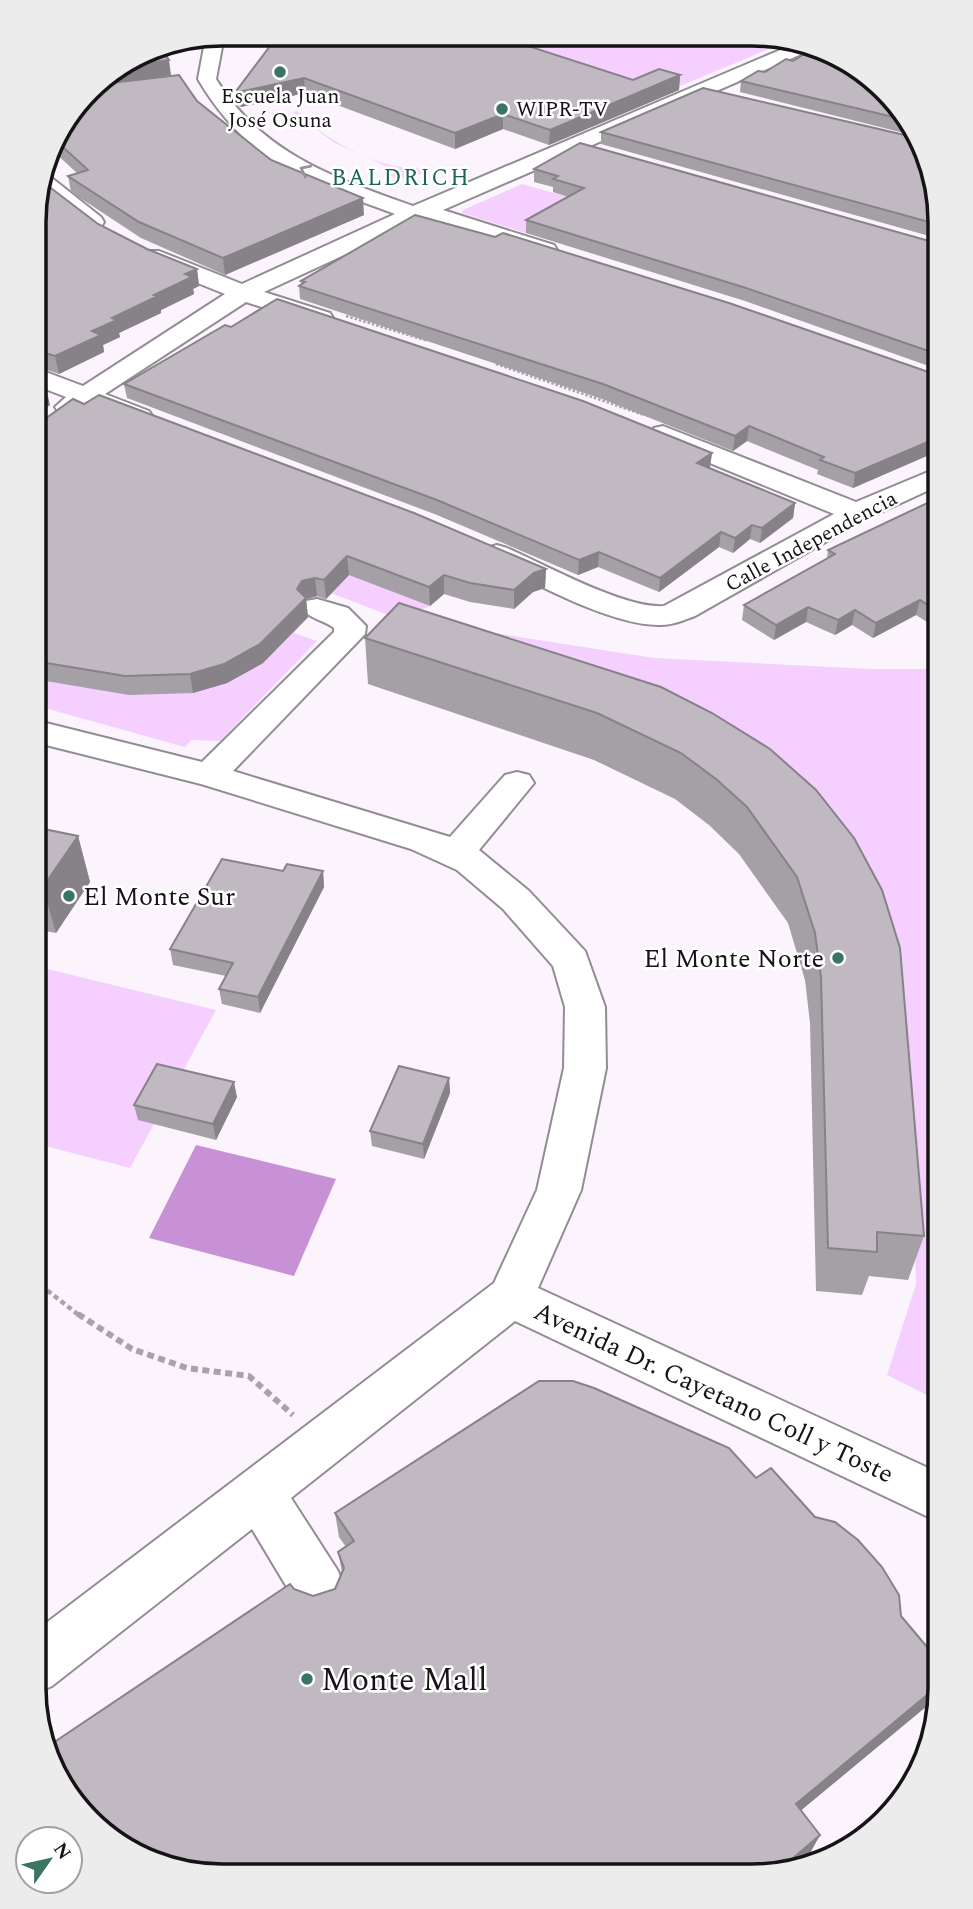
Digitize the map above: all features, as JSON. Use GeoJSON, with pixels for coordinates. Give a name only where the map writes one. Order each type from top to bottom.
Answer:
{"type":"FeatureCollection","features":[{"type":"Feature","properties":{"kind":"street"},"geometry":{"type":"LineString","coordinates":[[215,46],[200,80],[236,123],[276,154],[311,174],[418,212],[570,258]]}},
{"type":"Feature","properties":{"kind":"street"},"geometry":{"type":"LineString","coordinates":[[54,417],[243,293],[572,145],[797,52]]}},
{"type":"Feature","properties":{"kind":"street"},"geometry":{"type":"LineString","coordinates":[[699,91],[727,97]]}},
{"type":"Feature","properties":{"kind":"street"},"geometry":{"type":"LineString","coordinates":[[572,145],[600,153]]}},
{"type":"Feature","properties":{"kind":"street"},"geometry":{"type":"LineString","coordinates":[[50,187],[74,209],[122,240],[192,274],[243,293],[345,320]]}},
{"type":"Feature","properties":{"kind":"street"},"geometry":{"type":"LineString","coordinates":[[46,381],[165,426]]}},
{"type":"Feature","properties":{"kind":"street"},"geometry":{"type":"LineString","coordinates":[[645,421],[856,513]]}},
{"type":"Feature","properties":{"kind":"street","name":"Calle Independencia"},"geometry":{"type":"LineString","coordinates":[[474,544],[608,601],[657,617],[684,610],[856,513],[928,481]]}},
{"type":"Feature","properties":{"kind":"street"},"geometry":{"type":"LineString","coordinates":[[209,775],[349,634],[351,626],[343,618],[317,608]]}},
{"type":"Feature","properties":{"kind":"street","name":"Avenida Dr. Cayetano Coll y Toste"},"geometry":{"type":"LineString","coordinates":[[46,719],[209,775],[424,840],[470,861],[516,900],[571,961],[584,1007],[585,1068],[559,1190],[511,1297],[927,1495]]}},
{"type":"Feature","properties":{"kind":"street"},"geometry":{"type":"LineString","coordinates":[[456,854],[517,783]]}},
{"type":"Feature","properties":{"kind":"street"},"geometry":{"type":"LineString","coordinates":[[46,1657],[511,1297]]}},
{"type":"Feature","properties":{"kind":"street"},"geometry":{"type":"LineString","coordinates":[[258,1492],[319,1590]]}},
{"type":"Feature","properties":{"kind":"path"},"geometry":{"type":"LineString","coordinates":[[345,320],[430,342]]}},
{"type":"Feature","properties":{"kind":"path"},"geometry":{"type":"LineString","coordinates":[[494,363],[645,421]]}},
{"type":"Feature","properties":{"kind":"path"},"geometry":{"type":"LineString","coordinates":[[46,1290],[67,1307],[132,1349],[187,1368],[249,1376],[324,1442]]}},
{"type":"Feature","properties":{"kind":"shaded area"},"geometry":{"type":"Polygon","coordinates":[[[487,46],[772,47],[648,99],[487,46]]]}},
{"type":"Feature","properties":{"kind":"shaded area"},"geometry":{"type":"Polygon","coordinates":[[[297,111],[321,132],[353,151],[387,164],[418,168],[422,173],[410,179],[390,176],[397,171],[335,143],[293,112],[297,111]]]}},
{"type":"Feature","properties":{"kind":"shaded area"},"geometry":{"type":"Polygon","coordinates":[[[522,184],[590,203],[529,234],[462,213],[463,210],[522,184]]]}},
{"type":"Feature","properties":{"kind":"shaded area"},"geometry":{"type":"Polygon","coordinates":[[[46,498],[338,565],[358,578],[430,606],[393,617],[331,593],[294,633],[317,641],[220,741],[191,740],[185,747],[46,708],[46,498]]]}},
{"type":"Feature","properties":{"kind":"shaded area"},"geometry":{"type":"Polygon","coordinates":[[[393,617],[654,658],[870,669],[928,669],[927,1395],[887,1375],[916,1284],[911,1122],[847,884],[393,617]]]}},
{"type":"Feature","properties":{"kind":"shaded area"},"geometry":{"type":"Polygon","coordinates":[[[46,969],[216,1010],[130,1168],[46,1146],[46,969]]]}},
{"type":"Feature","properties":{"kind":"shaded area"},"geometry":{"type":"Polygon","coordinates":[[[196,1145],[336,1179],[294,1276],[149,1238],[196,1145]]]}},
{"type":"Feature","properties":{"kind":"building"},"geometry":{"type":"Polygon","coordinates":[[[270,46],[528,46],[633,80],[659,69],[680,75],[550,130],[503,114],[455,133],[304,78],[239,92],[237,90],[270,46]]]}},
{"type":"Feature","properties":{"kind":"building"},"geometry":{"type":"Polygon","coordinates":[[[805,54],[849,75],[867,89],[892,117],[741,81],[758,71],[765,72],[786,59],[793,61],[805,54]]]}},
{"type":"Feature","properties":{"kind":"building"},"geometry":{"type":"Polygon","coordinates":[[[165,55],[169,60],[146,63],[165,55]]]}},
{"type":"Feature","properties":{"kind":"building"},"geometry":{"type":"Polygon","coordinates":[[[179,75],[197,101],[271,160],[363,198],[223,258],[139,222],[68,176],[88,170],[63,147],[82,115],[114,83],[179,75]]]}},
{"type":"Feature","properties":{"kind":"building"},"geometry":{"type":"Polygon","coordinates":[[[703,88],[904,135],[918,165],[928,222],[601,132],[703,88]]]}},
{"type":"Feature","properties":{"kind":"building"},"geometry":{"type":"Polygon","coordinates":[[[580,143],[928,241],[928,351],[746,288],[526,220],[584,188],[553,179],[558,176],[534,169],[580,143]]]}},
{"type":"Feature","properties":{"kind":"building"},"geometry":{"type":"Polygon","coordinates":[[[50,187],[98,224],[147,249],[197,269],[185,274],[192,277],[154,295],[158,296],[112,318],[117,320],[92,331],[101,335],[55,356],[46,353],[46,210],[50,187]]]}},
{"type":"Feature","properties":{"kind":"building"},"geometry":{"type":"Polygon","coordinates":[[[415,215],[495,237],[503,233],[729,303],[928,372],[928,442],[855,473],[820,460],[824,457],[749,426],[735,436],[603,384],[299,286],[305,282],[301,281],[415,215]]]}},
{"type":"Feature","properties":{"kind":"building"},"geometry":{"type":"Polygon","coordinates":[[[277,299],[583,401],[712,453],[697,463],[795,503],[762,528],[752,525],[735,538],[721,532],[660,578],[599,552],[579,560],[437,500],[124,384],[225,325],[231,327],[277,299]]]}},
{"type":"Feature","properties":{"kind":"building"},"geometry":{"type":"Polygon","coordinates":[[[99,395],[414,513],[546,569],[534,573],[514,590],[470,583],[444,575],[429,587],[347,556],[324,580],[315,578],[302,581],[297,589],[306,598],[260,644],[224,664],[190,674],[125,676],[46,663],[46,418],[73,399],[84,404],[99,395]]]}},
{"type":"Feature","properties":{"kind":"building"},"geometry":{"type":"Polygon","coordinates":[[[928,503],[928,605],[920,600],[876,623],[855,610],[838,620],[808,607],[776,625],[744,605],[835,554],[828,550],[928,503]]]}},
{"type":"Feature","properties":{"kind":"building"},"geometry":{"type":"Polygon","coordinates":[[[399,603],[661,687],[712,713],[770,749],[816,790],[854,838],[882,890],[900,948],[924,1236],[877,1232],[877,1252],[828,1248],[821,977],[815,933],[797,877],[747,807],[681,753],[597,713],[365,638],[399,603]]]}},
{"type":"Feature","properties":{"kind":"building"},"geometry":{"type":"Polygon","coordinates":[[[46,829],[78,836],[46,883],[46,829]]]}},
{"type":"Feature","properties":{"kind":"building"},"geometry":{"type":"Polygon","coordinates":[[[222,859],[283,871],[287,864],[323,871],[258,997],[219,989],[233,963],[170,949],[222,859]]]}},
{"type":"Feature","properties":{"kind":"building"},"geometry":{"type":"Polygon","coordinates":[[[157,1064],[234,1082],[213,1124],[134,1105],[157,1064]]]}},
{"type":"Feature","properties":{"kind":"building"},"geometry":{"type":"Polygon","coordinates":[[[399,1066],[449,1078],[423,1144],[370,1131],[399,1066]]]}},
{"type":"Feature","properties":{"kind":"building"},"geometry":{"type":"Polygon","coordinates":[[[539,1381],[573,1381],[729,1448],[756,1478],[771,1468],[815,1517],[835,1522],[858,1540],[882,1567],[899,1595],[901,1616],[927,1647],[927,1695],[796,1804],[820,1835],[793,1858],[786,1860],[751,1864],[222,1864],[187,1860],[165,1854],[124,1834],[89,1803],[75,1785],[54,1742],[290,1584],[294,1589],[313,1596],[335,1589],[344,1568],[338,1552],[354,1541],[335,1513],[539,1381]]]}},
{"type":"Feature","properties":{"kind":"place","name":"Escuela Juan José Osuna"},"geometry":{"type":"Point","coordinates":[280,72]}},
{"type":"Feature","properties":{"kind":"place","name":"WIPR-TV"},"geometry":{"type":"Point","coordinates":[502,109]}},
{"type":"Feature","properties":{"kind":"place","name":"El Monte Sur"},"geometry":{"type":"Point","coordinates":[69,896]}},
{"type":"Feature","properties":{"kind":"place","name":"El Monte Norte"},"geometry":{"type":"Point","coordinates":[838,958]}},
{"type":"Feature","properties":{"kind":"place","name":"Monte Mall"},"geometry":{"type":"Point","coordinates":[307,1679]}},
{"type":"Feature","properties":{"kind":"district","name":"BALDRICH"},"geometry":{"type":"Point","coordinates":[401,177]}}]}
